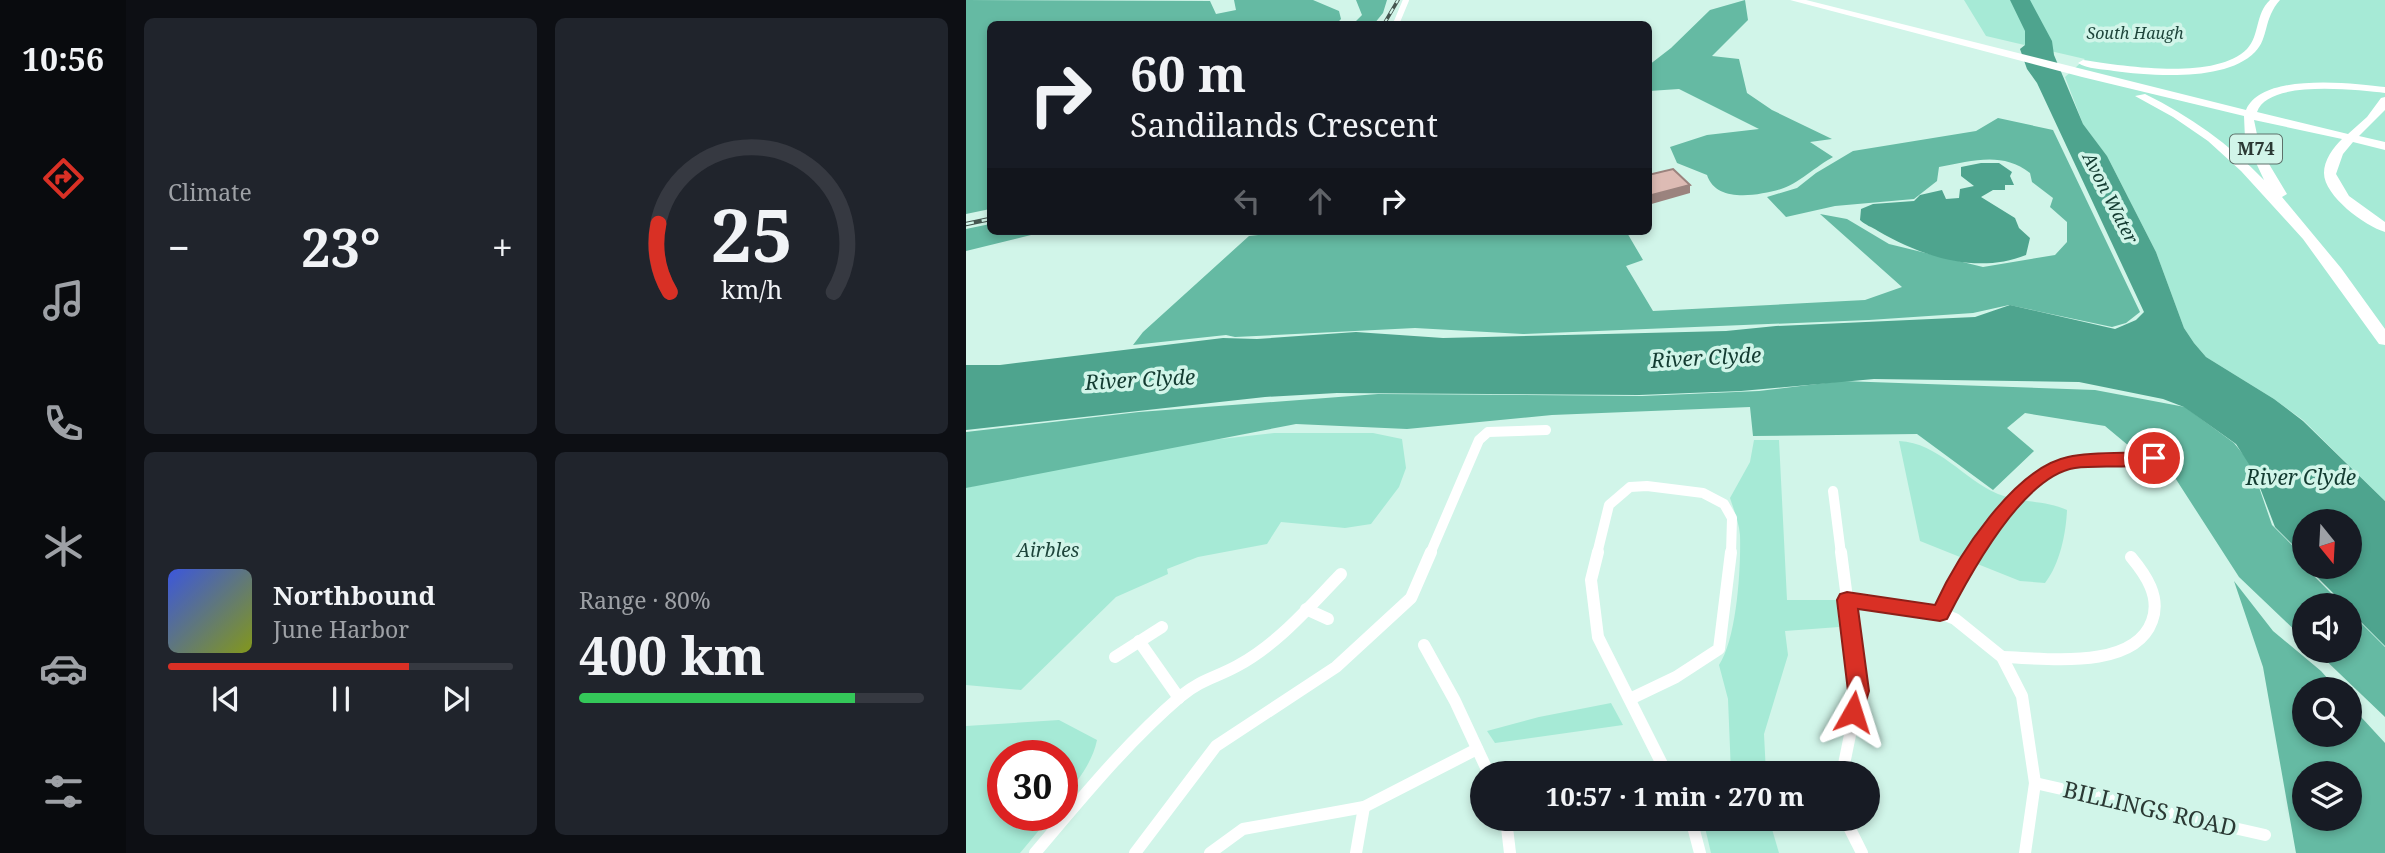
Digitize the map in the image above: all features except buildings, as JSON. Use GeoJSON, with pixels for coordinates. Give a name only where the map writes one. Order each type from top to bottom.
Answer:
{"type":"FeatureCollection","features":[{"type":"Feature","properties":{"kind":"highway","name":"M74"},"geometry":{"type":"LineString","coordinates":[[1795,0],[1921,33],[2317,127],[2385,146]]}},
{"type":"Feature","properties":{"kind":"highway","name":"M74"},"geometry":{"type":"LineString","coordinates":[[1814,0],[2085,71],[2195,124],[2223,147],[2272,196],[2338,271],[2385,340]]}},
{"type":"Feature","properties":{"kind":"highway"},"geometry":{"type":"LineString","coordinates":[[2259,0],[2259,30]]}},
{"type":"Feature","properties":{"kind":"highway","name":"M74"},"geometry":{"type":"LineString","coordinates":[[2085,71],[2156,71],[2215,66],[2237,60],[2251,51],[2257,41],[2263,10],[2275,0]]}},
{"type":"Feature","properties":{"kind":"highway","name":"M74"},"geometry":{"type":"LineString","coordinates":[[2322,255],[2268,176],[2250,134],[2248,118],[2253,106],[2260,100],[2284,89],[2328,85],[2379,89]]}},
{"type":"Feature","properties":{"kind":"highway"},"geometry":{"type":"LineString","coordinates":[[2385,100],[2373,119],[2337,152],[2330,167],[2331,180],[2336,188],[2363,214],[2385,228]]}},
{"type":"Feature","properties":{"kind":"highway","name":"M74"},"geometry":{"type":"LineString","coordinates":[[2317,127],[2385,139]]}},
{"type":"Feature","properties":{"kind":"street"},"geometry":{"type":"LineString","coordinates":[[1397,21],[1406,0]]}},
{"type":"Feature","properties":{"kind":"street"},"geometry":{"type":"LineString","coordinates":[[1135,853],[1216,746],[1336,667],[1411,598],[1479,440],[1488,432],[1546,430]]}},
{"type":"Feature","properties":{"kind":"street"},"geometry":{"type":"LineString","coordinates":[[1940,613],[1956,579],[1983,540],[2032,481],[2069,462],[2154,458]]}},
{"type":"Feature","properties":{"kind":"street"},"geometry":{"type":"LineString","coordinates":[[1630,699],[1665,685],[1697,667],[1719,649],[1732,518],[1724,504],[1703,493],[1647,486],[1630,487],[1609,505],[1591,580],[1598,637],[1661,761]]}},
{"type":"Feature","properties":{"kind":"street"},"geometry":{"type":"LineString","coordinates":[[1833,491],[1858,691],[1845,761]]}},
{"type":"Feature","properties":{"kind":"street"},"geometry":{"type":"LineString","coordinates":[[2002,657],[2109,655],[2128,650],[2145,637],[2156,611],[2151,587],[2131,557]]}},
{"type":"Feature","properties":{"kind":"street"},"geometry":{"type":"LineString","coordinates":[[1035,853],[1099,778],[1179,698],[1202,680],[1237,666],[1281,636],[1341,574]]}},
{"type":"Feature","properties":{"kind":"street"},"geometry":{"type":"LineString","coordinates":[[1847,600],[1940,613],[1955,619],[2002,657],[2022,696],[2035,783],[2025,853]]}},
{"type":"Feature","properties":{"kind":"street"},"geometry":{"type":"LineString","coordinates":[[1306,610],[1328,619]]}},
{"type":"Feature","properties":{"kind":"street"},"geometry":{"type":"LineString","coordinates":[[1115,657],[1162,627]]}},
{"type":"Feature","properties":{"kind":"street"},"geometry":{"type":"LineString","coordinates":[[1139,641],[1179,698]]}},
{"type":"Feature","properties":{"kind":"street"},"geometry":{"type":"LineString","coordinates":[[1424,645],[1455,701],[1483,761]]}},
{"type":"Feature","properties":{"kind":"street"},"geometry":{"type":"LineString","coordinates":[[1210,853],[1243,829],[1364,807],[1477,749]]}},
{"type":"Feature","properties":{"kind":"street","name":"BILLINGS ROAD"},"geometry":{"type":"LineString","coordinates":[[2035,783],[2265,835]]}},
{"type":"Feature","properties":{"kind":"street"},"geometry":{"type":"LineString","coordinates":[[1356,853],[1364,807]]}},
{"type":"Feature","properties":{"kind":"street"},"geometry":{"type":"LineString","coordinates":[[1507,831],[1510,853]]}},
{"type":"Feature","properties":{"kind":"street"},"geometry":{"type":"LineString","coordinates":[[1694,831],[1700,853]]}},
{"type":"Feature","properties":{"kind":"street"},"geometry":{"type":"LineString","coordinates":[[1851,831],[1862,853]]}},
{"type":"Feature","properties":{"kind":"green space","name":"South Haugh"},"geometry":{"type":"Polygon","coordinates":[[[1964,0],[2385,0],[2385,501],[2303,420],[2206,357],[2194,343],[2184,328],[2156,252],[2107,156],[2083,124],[2065,77],[2085,59],[1986,36],[1964,0]]]}},
{"type":"Feature","properties":{"kind":"green space","name":"Airbles"},"geometry":{"type":"Polygon","coordinates":[[[1274,433],[1373,433],[1402,439],[1406,468],[1399,487],[1371,524],[1345,528],[1281,522],[1267,544],[1198,557],[1167,569],[1168,574],[1116,597],[1021,690],[966,685],[966,488],[1105,452],[1274,433]]]}},
{"type":"Feature","properties":{"kind":"green space"},"geometry":{"type":"Polygon","coordinates":[[[1754,440],[1779,440],[1787,600],[1837,600],[1839,627],[1785,631],[1788,655],[1764,734],[1765,761],[1731,761],[1728,699],[1719,665],[1730,638],[1739,584],[1740,535],[1730,498],[1750,462],[1754,440]]]}},
{"type":"Feature","properties":{"kind":"green space"},"geometry":{"type":"Polygon","coordinates":[[[1899,441],[1926,448],[1998,494],[2067,510],[2061,548],[2055,567],[2045,583],[2020,581],[1920,541],[1899,441]]]}},
{"type":"Feature","properties":{"kind":"green space"},"geometry":{"type":"Polygon","coordinates":[[[1611,703],[1623,725],[1495,743],[1487,731],[1539,717],[1611,703]]]}},
{"type":"Feature","properties":{"kind":"green space"},"geometry":{"type":"Polygon","coordinates":[[[1059,720],[1097,740],[1092,757],[1078,779],[1078,740],[987,740],[987,831],[1038,831],[1020,853],[966,853],[966,726],[1059,720]]]}},
{"type":"Feature","properties":{"kind":"green space"},"geometry":{"type":"Polygon","coordinates":[[[1706,831],[1773,831],[1779,853],[1711,853],[1706,831]]]}},
{"type":"Feature","properties":{"kind":"shaded area"},"geometry":{"type":"Polygon","coordinates":[[[966,0],[1210,1],[1216,14],[1236,10],[1234,0],[1313,0],[1339,11],[1339,21],[987,21],[987,210],[966,214],[966,0]]]}},
{"type":"Feature","properties":{"kind":"shaded area"},"geometry":{"type":"Polygon","coordinates":[[[1356,0],[1387,0],[1383,13],[1376,21],[1356,21],[1362,15],[1356,0]]]}},
{"type":"Feature","properties":{"kind":"shaded area"},"geometry":{"type":"Polygon","coordinates":[[[1745,0],[1748,20],[1712,56],[1739,59],[1747,93],[1772,110],[1832,139],[1810,142],[1833,157],[1787,187],[1761,194],[1728,194],[1712,184],[1707,175],[1677,163],[1670,147],[1707,135],[1759,129],[1679,89],[1652,91],[1652,63],[1710,10],[1745,0]]]}},
{"type":"Feature","properties":{"kind":"shaded area"},"geometry":{"type":"Polygon","coordinates":[[[1998,118],[2053,130],[2140,312],[2126,323],[2112,327],[2009,305],[1973,313],[1869,320],[1523,334],[1415,328],[1235,337],[1226,335],[1133,345],[1143,332],[1249,236],[1258,235],[1628,235],[1643,260],[1626,266],[1653,311],[1865,300],[1902,287],[1820,214],[1847,219],[1889,244],[1983,267],[2055,255],[2067,242],[2067,222],[2050,207],[2053,198],[2032,182],[2030,173],[2009,162],[1986,160],[1939,167],[1937,181],[1914,199],[1835,206],[1786,217],[1767,197],[1797,188],[1853,151],[1976,131],[1998,118]]]}},
{"type":"Feature","properties":{"kind":"shaded area"},"geometry":{"type":"Polygon","coordinates":[[[987,225],[987,235],[1031,235],[966,251],[966,229],[987,225]]]}},
{"type":"Feature","properties":{"kind":"shaded area"},"geometry":{"type":"Polygon","coordinates":[[[1842,381],[2095,390],[2185,407],[2234,443],[2251,464],[2272,525],[2292,545],[2292,579],[2317,579],[2331,593],[2292,593],[2292,628],[2239,577],[2152,442],[2129,446],[2105,426],[2025,413],[2007,428],[2034,451],[1993,490],[1917,434],[1753,436],[1750,407],[1552,415],[1407,429],[1296,424],[966,488],[966,432],[1139,412],[1378,394],[1642,396],[1759,391],[1842,381]]]}},
{"type":"Feature","properties":{"kind":"shaded area"},"geometry":{"type":"Polygon","coordinates":[[[2234,581],[2273,631],[2292,647],[2292,663],[2311,663],[2326,677],[2292,677],[2292,747],[2362,747],[2362,718],[2385,743],[2385,853],[2296,853],[2292,831],[2362,831],[2362,761],[2292,761],[2292,830],[2263,667],[2234,581]]]}},
{"type":"Feature","properties":{"kind":"shaded area"},"geometry":{"type":"Polygon","coordinates":[[[2362,624],[2385,647],[2385,717],[2362,695],[2362,677],[2343,677],[2329,663],[2362,663],[2362,624]]]}},
{"type":"Feature","properties":{"kind":"water","name":"River Clyde"},"geometry":{"type":"Polygon","coordinates":[[[2010,0],[2030,0],[2052,41],[2054,55],[2083,124],[2107,156],[2156,252],[2184,328],[2194,343],[2206,357],[2274,399],[2303,421],[2385,501],[2385,646],[2362,623],[2362,593],[2333,593],[2319,579],[2362,579],[2362,509],[2292,509],[2292,544],[2275,527],[2254,472],[2236,444],[2184,407],[2163,399],[2079,382],[1874,379],[1741,391],[1639,395],[1337,393],[1265,397],[966,430],[966,365],[1000,365],[1223,338],[1257,339],[1356,332],[1443,338],[1726,331],[1776,326],[1975,317],[2010,305],[2115,329],[2136,320],[2144,312],[2037,83],[2027,69],[2020,49],[2025,45],[2025,31],[2010,0]]]}},
{"type":"Feature","properties":{"kind":"water"},"geometry":{"type":"Polygon","coordinates":[[[1999,163],[2012,172],[2010,176],[2014,185],[2005,185],[2005,190],[1993,190],[1981,197],[2015,218],[2019,228],[2030,238],[2026,255],[1988,263],[1949,260],[1912,248],[1860,220],[1861,209],[1873,204],[1914,201],[1920,195],[1942,190],[1946,199],[1959,198],[1960,189],[1974,186],[1961,176],[1961,167],[1999,163]]]}},
{"type":"Feature","properties":{"kind":"railway"},"geometry":{"type":"LineString","coordinates":[[1386,21],[1398,0]]}},
{"type":"Feature","properties":{"kind":"railway"},"geometry":{"type":"LineString","coordinates":[[966,224],[987,220]]}},
{"type":"Feature","properties":{"kind":"route"},"geometry":{"type":"LineString","coordinates":[[1853,712],[1858,691],[1847,600],[1940,613],[1956,579],[1983,540],[2032,481],[2069,462],[2105,458],[2154,458]]}},
{"type":"Feature","properties":{"kind":"water label","name":"Avon Water"},"geometry":{"type":"Point","coordinates":[2110,198]}}]}
